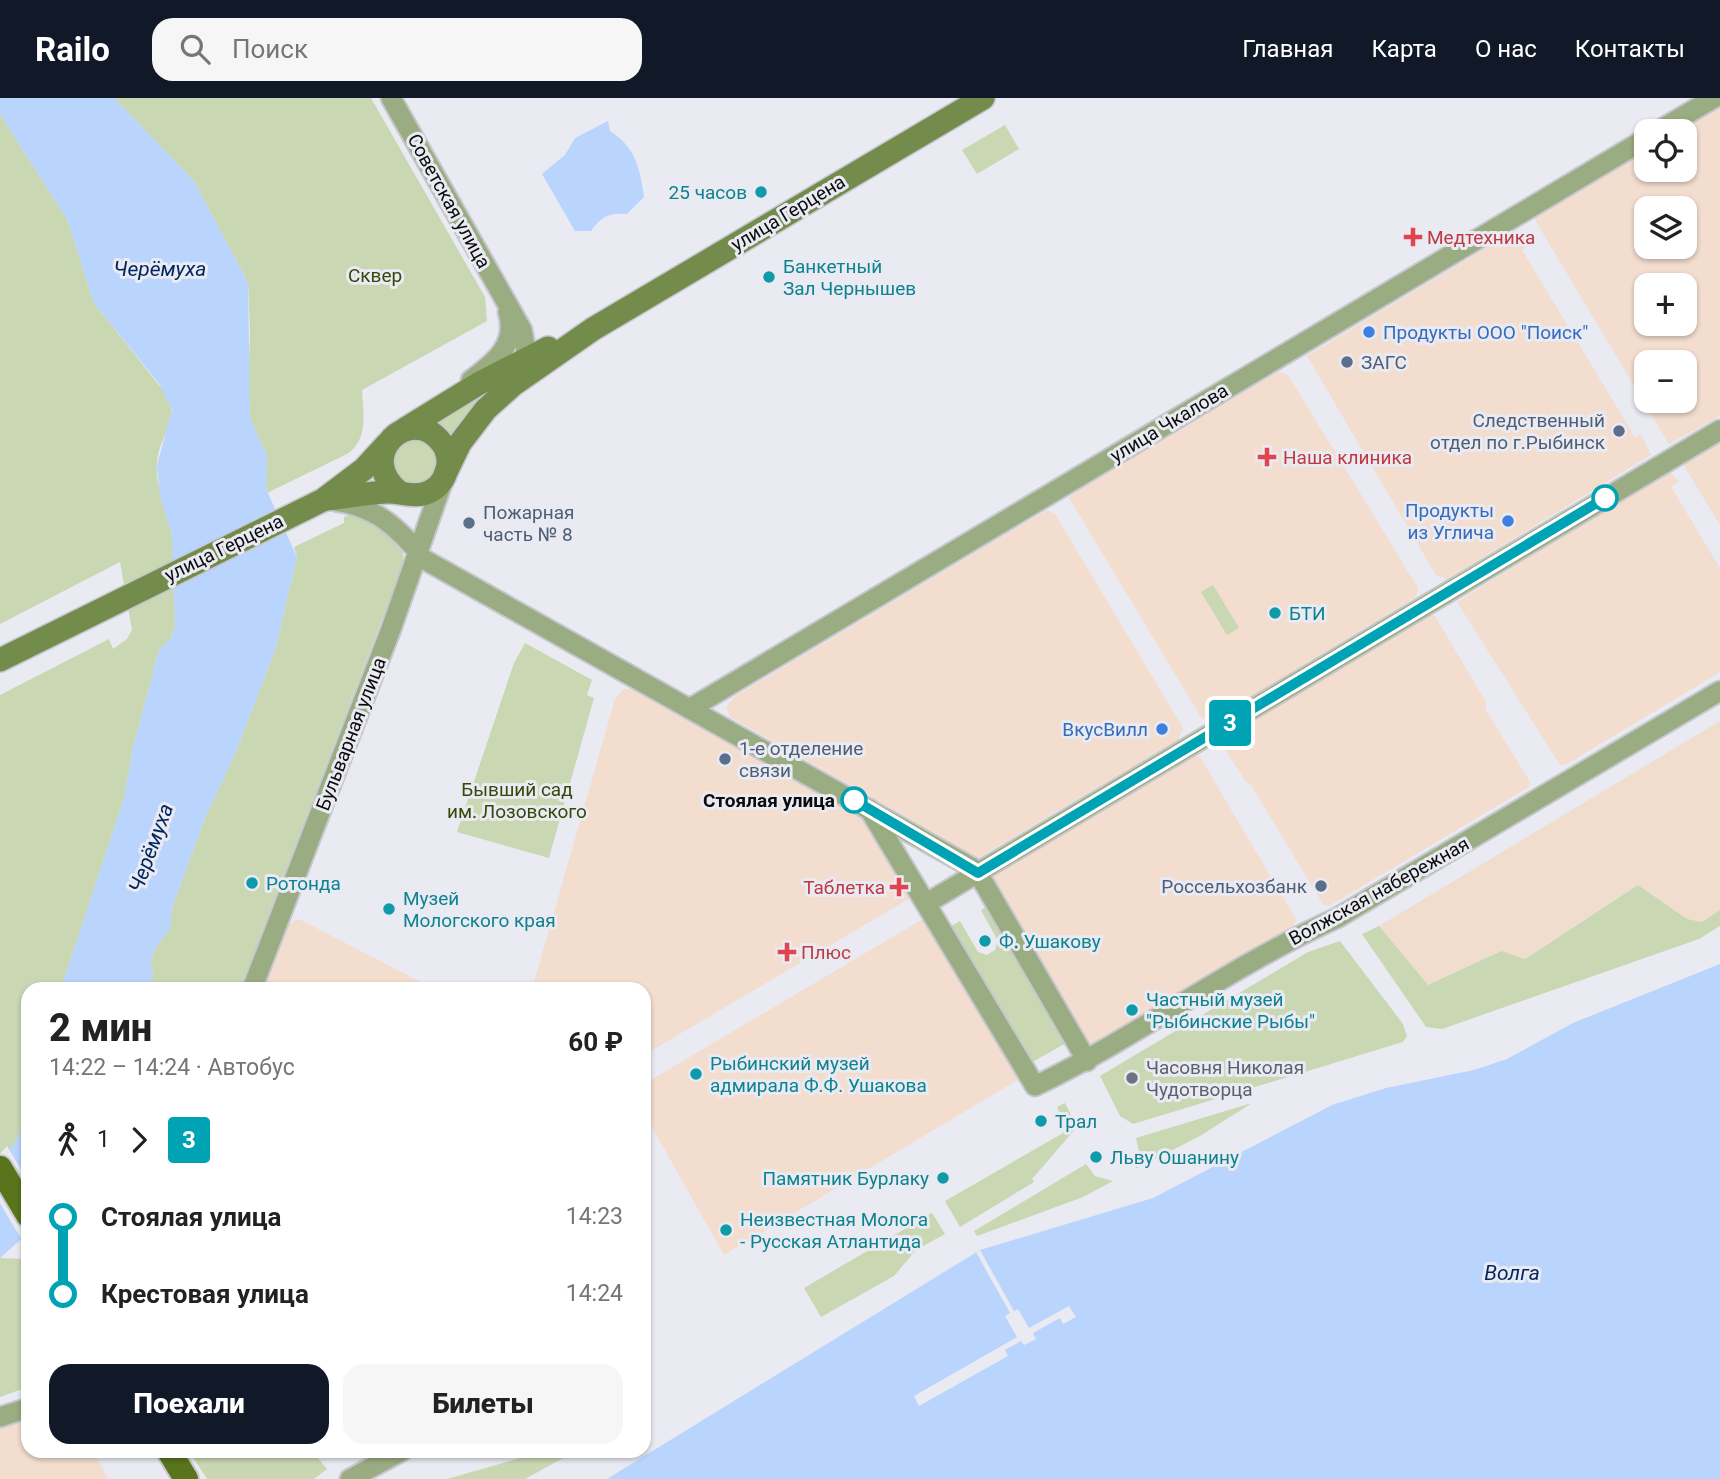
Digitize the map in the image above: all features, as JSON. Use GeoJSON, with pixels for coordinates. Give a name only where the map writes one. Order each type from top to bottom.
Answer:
{"type":"FeatureCollection","features":[{"type":"Feature","properties":{"kind":"main road","name":"улица Герцена"},"geometry":{"type":"LineString","coordinates":[[446,473],[471,426],[514,384],[593,330],[983,98]]}},
{"type":"Feature","properties":{"kind":"main road","name":"улица Герцена"},"geometry":{"type":"LineString","coordinates":[[51,634],[323,500],[364,469],[391,440],[525,359],[593,330]]}},
{"type":"Feature","properties":{"kind":"main road"},"geometry":{"type":"LineString","coordinates":[[323,500],[399,492],[411,495],[427,493],[446,473],[444,446],[434,434],[418,428],[391,440],[382,468],[388,482],[399,492]]}},
{"type":"Feature","properties":{"kind":"main road"},"geometry":{"type":"LineString","coordinates":[[0,648],[51,634]]}},
{"type":"Feature","properties":{"kind":"main road"},"geometry":{"type":"LineString","coordinates":[[0,660],[51,634]]}},
{"type":"Feature","properties":{"kind":"main road"},"geometry":{"type":"LineString","coordinates":[[0,668],[51,634]]}},
{"type":"Feature","properties":{"kind":"main road"},"geometry":{"type":"LineString","coordinates":[[0,1168],[21,1203]]}},
{"type":"Feature","properties":{"kind":"main road"},"geometry":{"type":"LineString","coordinates":[[173,1458],[186,1479]]}},
{"type":"Feature","properties":{"kind":"street","name":"Советская улица"},"geometry":{"type":"LineString","coordinates":[[391,98],[524,334],[525,359]]}},
{"type":"Feature","properties":{"kind":"street"},"geometry":{"type":"LineString","coordinates":[[1678,119],[1714,98]]}},
{"type":"Feature","properties":{"kind":"street","name":"улица Чкалова"},"geometry":{"type":"LineString","coordinates":[[691,708],[1634,146]]}},
{"type":"Feature","properties":{"kind":"street","name":"Советская улица"},"geometry":{"type":"LineString","coordinates":[[506,304],[538,334],[558,344]]}},
{"type":"Feature","properties":{"kind":"street"},"geometry":{"type":"LineString","coordinates":[[391,440],[499,358],[511,334],[506,304]]}},
{"type":"Feature","properties":{"kind":"street"},"geometry":{"type":"LineString","coordinates":[[514,384],[525,359]]}},
{"type":"Feature","properties":{"kind":"street"},"geometry":{"type":"LineString","coordinates":[[869,809],[927,903],[1720,430]]}},
{"type":"Feature","properties":{"kind":"street","name":"Бульварная улица"},"geometry":{"type":"LineString","coordinates":[[255,982],[446,473]]}},
{"type":"Feature","properties":{"kind":"street"},"geometry":{"type":"LineString","coordinates":[[399,492],[400,512],[415,552]]}},
{"type":"Feature","properties":{"kind":"street"},"geometry":{"type":"LineString","coordinates":[[323,500],[355,505],[376,512],[390,521],[415,552],[978,873],[1087,1061]]}},
{"type":"Feature","properties":{"kind":"street","name":"Волжская набережная"},"geometry":{"type":"LineString","coordinates":[[927,903],[1035,1086],[1087,1061],[1720,691]]}},
{"type":"Feature","properties":{"kind":"street"},"geometry":{"type":"LineString","coordinates":[[0,1417],[21,1410]]}},
{"type":"Feature","properties":{"kind":"street"},"geometry":{"type":"LineString","coordinates":[[350,1479],[389,1458]]}},
{"type":"Feature","properties":{"kind":"shaded area"},"geometry":{"type":"Polygon","coordinates":[[[1720,106],[1720,416],[1669,444],[1650,413],[1697,413],[1697,350],[1634,350],[1634,385],[1535,220],[1538,214],[1634,157],[1634,182],[1697,182],[1697,119],[1720,106]]]}},
{"type":"Feature","properties":{"kind":"shaded area"},"geometry":{"type":"Polygon","coordinates":[[[1511,233],[1517,233],[1528,246],[1522,250],[1635,437],[1641,434],[1651,455],[1447,579],[1436,575],[1307,356],[1511,233]]]}},
{"type":"Feature","properties":{"kind":"shaded area"},"geometry":{"type":"Polygon","coordinates":[[[1278,372],[1288,375],[1418,588],[1416,597],[1212,720],[1206,720],[1201,717],[1069,498],[1073,493],[1278,372]]]}},
{"type":"Feature","properties":{"kind":"shaded area"},"geometry":{"type":"Polygon","coordinates":[[[1720,441],[1720,525],[1683,464],[1720,441]]]}},
{"type":"Feature","properties":{"kind":"shaded area"},"geometry":{"type":"Polygon","coordinates":[[[1669,471],[1679,482],[1671,487],[1720,568],[1720,672],[1565,765],[1560,765],[1457,602],[1669,471]]]}},
{"type":"Feature","properties":{"kind":"shaded area"},"geometry":{"type":"Polygon","coordinates":[[[1047,510],[1055,514],[1183,728],[1178,740],[978,858],[730,717],[726,707],[734,697],[1047,510]]]}},
{"type":"Feature","properties":{"kind":"shaded area"},"geometry":{"type":"Polygon","coordinates":[[[1430,615],[1435,616],[1486,702],[1486,710],[1530,782],[1529,787],[1329,906],[1323,904],[1251,785],[1246,782],[1228,754],[1222,744],[1223,739],[1430,615]]]}},
{"type":"Feature","properties":{"kind":"shaded area"},"geometry":{"type":"Polygon","coordinates":[[[624,689],[631,689],[872,822],[912,897],[651,1051],[651,982],[534,982],[615,699],[624,689]]]}},
{"type":"Feature","properties":{"kind":"shaded area"},"geometry":{"type":"Polygon","coordinates":[[[1720,721],[1720,910],[1702,923],[1687,919],[1638,885],[1524,959],[1500,951],[1428,985],[1379,926],[1720,721]]]}},
{"type":"Feature","properties":{"kind":"shaded area"},"geometry":{"type":"Polygon","coordinates":[[[1196,756],[1200,757],[1296,919],[1293,927],[1093,1045],[1086,1045],[991,877],[1196,756]]]}},
{"type":"Feature","properties":{"kind":"shaded area"},"geometry":{"type":"Polygon","coordinates":[[[928,916],[1021,1078],[724,1255],[651,1125],[651,1080],[928,916]]]}},
{"type":"Feature","properties":{"kind":"shaded area"},"geometry":{"type":"Polygon","coordinates":[[[294,920],[301,920],[421,982],[266,982],[287,927],[294,920]]]}},
{"type":"Feature","properties":{"kind":"shaded area"},"geometry":{"type":"Polygon","coordinates":[[[21,1422],[21,1458],[97,1458],[108,1479],[0,1479],[0,1429],[21,1422]]]}},
{"type":"Feature","properties":{"kind":"green space","name":"Сквер"},"geometry":{"type":"Polygon","coordinates":[[[114,98],[371,98],[485,297],[487,321],[362,390],[362,433],[354,448],[347,454],[267,493],[267,456],[250,418],[248,397],[248,283],[194,181],[114,98]]]}},
{"type":"Feature","properties":{"kind":"green space"},"geometry":{"type":"Polygon","coordinates":[[[0,114],[67,219],[94,303],[170,399],[171,416],[158,454],[157,472],[172,536],[175,628],[170,639],[159,650],[133,748],[124,799],[63,982],[21,982],[21,1131],[15,1143],[0,1160],[0,695],[109,639],[113,649],[127,639],[132,630],[120,562],[0,624],[0,114]]]}},
{"type":"Feature","properties":{"kind":"green space"},"geometry":{"type":"Polygon","coordinates":[[[1005,125],[1019,149],[977,174],[962,150],[1005,125]]]}},
{"type":"Feature","properties":{"kind":"green space"},"geometry":{"type":"Polygon","coordinates":[[[498,380],[480,400],[453,444],[446,431],[431,422],[498,380]]]}},
{"type":"Feature","properties":{"kind":"green space"},"geometry":{"type":"Polygon","coordinates":[[[413,437],[434,445],[439,468],[428,483],[405,485],[390,465],[392,450],[413,437]]]}},
{"type":"Feature","properties":{"kind":"green space"},"geometry":{"type":"Polygon","coordinates":[[[363,513],[402,547],[404,562],[243,982],[151,982],[153,973],[150,962],[155,949],[170,928],[172,908],[205,818],[237,749],[275,650],[297,557],[294,547],[344,523],[344,517],[363,513]]]}},
{"type":"Feature","properties":{"kind":"green space"},"geometry":{"type":"Polygon","coordinates":[[[1213,585],[1239,628],[1227,635],[1201,592],[1213,585]]]}},
{"type":"Feature","properties":{"kind":"green space","name":"Бывший сад им. Лозовского"},"geometry":{"type":"Polygon","coordinates":[[[525,643],[592,680],[587,695],[594,698],[549,858],[457,832],[514,663],[525,643]]]}},
{"type":"Feature","properties":{"kind":"green space"},"geometry":{"type":"Polygon","coordinates":[[[1638,885],[1687,919],[1702,922],[1720,910],[1720,926],[1699,939],[1442,1029],[1426,1027],[1362,934],[1379,926],[1428,985],[1501,951],[1525,959],[1638,885]]]}},
{"type":"Feature","properties":{"kind":"green space"},"geometry":{"type":"Polygon","coordinates":[[[989,905],[1068,1042],[1027,1065],[948,928],[960,921],[978,952],[987,955],[995,950],[998,941],[981,910],[989,905]]]}},
{"type":"Feature","properties":{"kind":"green space"},"geometry":{"type":"Polygon","coordinates":[[[1340,941],[1403,1024],[1407,1036],[1403,1042],[1133,1124],[1120,1116],[1100,1076],[1308,952],[1340,941]]]}},
{"type":"Feature","properties":{"kind":"green space"},"geometry":{"type":"Polygon","coordinates":[[[1065,1103],[1077,1127],[1032,1179],[1034,1182],[960,1227],[945,1201],[1063,1133],[1065,1125],[1057,1107],[1065,1103]]]}},
{"type":"Feature","properties":{"kind":"green space"},"geometry":{"type":"Polygon","coordinates":[[[1252,1103],[1200,1136],[1135,1169],[1140,1157],[1136,1138],[1252,1103]]]}},
{"type":"Feature","properties":{"kind":"green space"},"geometry":{"type":"Polygon","coordinates":[[[1086,1164],[1095,1176],[1113,1181],[1083,1197],[977,1236],[974,1231],[1086,1164]]]}},
{"type":"Feature","properties":{"kind":"green space"},"geometry":{"type":"Polygon","coordinates":[[[932,1213],[945,1234],[916,1250],[894,1276],[821,1317],[804,1288],[932,1213]]]}},
{"type":"Feature","properties":{"kind":"green space"},"geometry":{"type":"Polygon","coordinates":[[[0,1258],[21,1259],[21,1390],[0,1397],[0,1258]]]}},
{"type":"Feature","properties":{"kind":"green space"},"geometry":{"type":"Polygon","coordinates":[[[194,1458],[318,1458],[327,1469],[314,1479],[207,1479],[194,1458]]]}},
{"type":"Feature","properties":{"kind":"green space"},"geometry":{"type":"Polygon","coordinates":[[[520,1458],[563,1458],[525,1479],[447,1479],[520,1458]]]}},
{"type":"Feature","properties":{"kind":"water","name":"Черёмуха"},"geometry":{"type":"Polygon","coordinates":[[[0,98],[114,98],[194,181],[248,283],[250,418],[267,456],[266,489],[297,557],[275,650],[237,749],[205,818],[172,908],[170,928],[155,949],[150,962],[153,973],[151,982],[63,982],[124,799],[133,748],[159,650],[170,639],[175,628],[172,536],[160,496],[157,465],[172,410],[160,385],[94,303],[67,219],[0,114],[0,98]]]}},
{"type":"Feature","properties":{"kind":"water"},"geometry":{"type":"Polygon","coordinates":[[[608,121],[610,131],[625,144],[635,159],[644,197],[627,214],[606,216],[591,231],[575,231],[542,174],[565,155],[575,138],[608,121]]]}},
{"type":"Feature","properties":{"kind":"water","name":"Волга"},"geometry":{"type":"Polygon","coordinates":[[[1720,964],[1720,1479],[607,1479],[641,1458],[651,1458],[651,1452],[980,1250],[1153,1198],[1332,1105],[1386,1088],[1474,1070],[1507,1059],[1573,1023],[1720,964]]]}},
{"type":"Feature","properties":{"kind":"water"},"geometry":{"type":"Polygon","coordinates":[[[21,1131],[21,1239],[0,1258],[0,1160],[15,1143],[21,1131]]]}},
{"type":"Feature","properties":{"kind":"pier"},"geometry":{"type":"Polygon","coordinates":[[[7,1146],[21,1169],[21,1239],[0,1203],[0,1154],[7,1146]]]}},
{"type":"Feature","properties":{"kind":"pier"},"geometry":{"type":"Polygon","coordinates":[[[980,1250],[1014,1311],[1018,1309],[1029,1328],[1069,1306],[1076,1317],[1063,1324],[1060,1318],[1033,1333],[1036,1339],[1024,1345],[1021,1341],[1005,1350],[1008,1356],[919,1406],[914,1396],[1017,1337],[1005,1316],[1010,1313],[976,1252],[980,1250]]]}},
{"type":"Feature","properties":{"kind":"bus line","name":"3"},"geometry":{"type":"LineString","coordinates":[[854,800],[964,862],[978,873],[1605,498]]}},
{"type":"Feature","properties":{"kind":"place","name":"25 часов"},"geometry":{"type":"Point","coordinates":[761,192]}},
{"type":"Feature","properties":{"kind":"place","name":"Медтехника"},"geometry":{"type":"Point","coordinates":[1413,237]}},
{"type":"Feature","properties":{"kind":"place","name":"Банкетный Зал Чернышев"},"geometry":{"type":"Point","coordinates":[769,277]}},
{"type":"Feature","properties":{"kind":"place","name":"Продукты ООО \"Поиск\""},"geometry":{"type":"Point","coordinates":[1369,332]}},
{"type":"Feature","properties":{"kind":"place","name":"ЗАГС"},"geometry":{"type":"Point","coordinates":[1347,362]}},
{"type":"Feature","properties":{"kind":"place","name":"Следственный отдел по г.Рыбинск"},"geometry":{"type":"Point","coordinates":[1619,431]}},
{"type":"Feature","properties":{"kind":"place","name":"Наша клиника"},"geometry":{"type":"Point","coordinates":[1267,457]}},
{"type":"Feature","properties":{"kind":"place","name":"Продукты из Углича"},"geometry":{"type":"Point","coordinates":[1508,521]}},
{"type":"Feature","properties":{"kind":"place","name":"Пожарная часть № 8"},"geometry":{"type":"Point","coordinates":[469,523]}},
{"type":"Feature","properties":{"kind":"place","name":"БТИ"},"geometry":{"type":"Point","coordinates":[1275,613]}},
{"type":"Feature","properties":{"kind":"place","name":"ВкусВилл"},"geometry":{"type":"Point","coordinates":[1162,729]}},
{"type":"Feature","properties":{"kind":"place","name":"1-е отделение связи"},"geometry":{"type":"Point","coordinates":[725,759]}},
{"type":"Feature","properties":{"kind":"place","name":"Стоялая улица"},"geometry":{"type":"Point","coordinates":[854,800]}},
{"type":"Feature","properties":{"kind":"place","name":"Ротонда"},"geometry":{"type":"Point","coordinates":[252,883]}},
{"type":"Feature","properties":{"kind":"place","name":"Россельхозбанк"},"geometry":{"type":"Point","coordinates":[1321,886]}},
{"type":"Feature","properties":{"kind":"place","name":"Таблетка"},"geometry":{"type":"Point","coordinates":[899,887]}},
{"type":"Feature","properties":{"kind":"place","name":"Музей Мологского края"},"geometry":{"type":"Point","coordinates":[389,909]}},
{"type":"Feature","properties":{"kind":"place","name":"Ф. Ушакову"},"geometry":{"type":"Point","coordinates":[985,941]}},
{"type":"Feature","properties":{"kind":"place","name":"Плюс"},"geometry":{"type":"Point","coordinates":[787,952]}},
{"type":"Feature","properties":{"kind":"place","name":"Частный музей \"Рыбинские Рыбы\""},"geometry":{"type":"Point","coordinates":[1132,1010]}},
{"type":"Feature","properties":{"kind":"place","name":"Рыбинский музей адмирала Ф.Ф. Ушакова"},"geometry":{"type":"Point","coordinates":[696,1074]}},
{"type":"Feature","properties":{"kind":"place","name":"Часовня Николая Чудотворца"},"geometry":{"type":"Point","coordinates":[1132,1078]}},
{"type":"Feature","properties":{"kind":"place","name":"Трал"},"geometry":{"type":"Point","coordinates":[1041,1121]}},
{"type":"Feature","properties":{"kind":"place","name":"Льву Ошанину"},"geometry":{"type":"Point","coordinates":[1096,1157]}},
{"type":"Feature","properties":{"kind":"place","name":"Памятник Бурлаку"},"geometry":{"type":"Point","coordinates":[943,1178]}},
{"type":"Feature","properties":{"kind":"place","name":"Неизвестная Молога - Русская Атлантида"},"geometry":{"type":"Point","coordinates":[726,1230]}}]}
